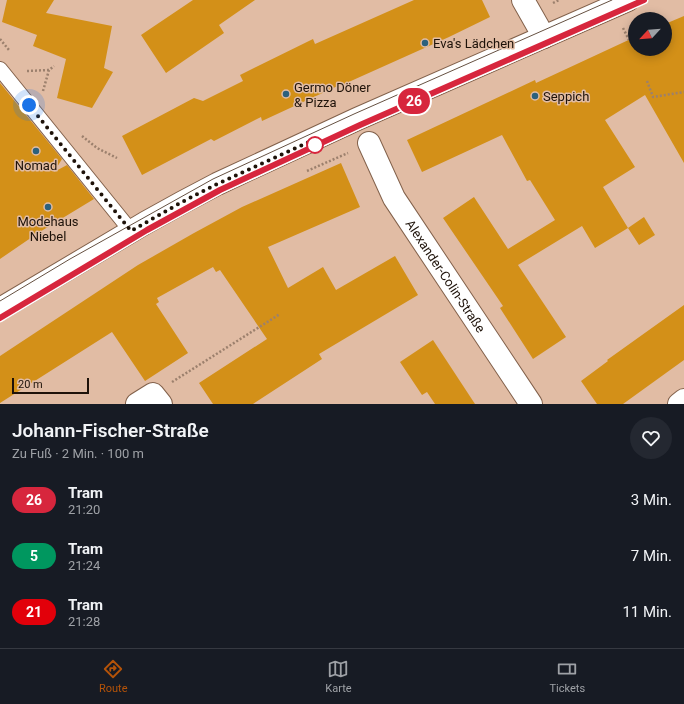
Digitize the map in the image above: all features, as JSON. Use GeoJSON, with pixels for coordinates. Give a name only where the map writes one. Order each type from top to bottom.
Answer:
{"type":"FeatureCollection","features":[{"type":"Feature","properties":{"kind":"main road"},"geometry":{"type":"LineString","coordinates":[[523,0],[544,37]]}},
{"type":"Feature","properties":{"kind":"main road"},"geometry":{"type":"LineString","coordinates":[[0,309],[131,231],[217,184],[357,119],[628,0]]}},
{"type":"Feature","properties":{"kind":"main road","name":"Alexander-Colin-Straße"},"geometry":{"type":"LineString","coordinates":[[370,143],[394,198],[531,404]]}},
{"type":"Feature","properties":{"kind":"main road"},"geometry":{"type":"LineString","coordinates":[[679,404],[684,400]]}},
{"type":"Feature","properties":{"kind":"lane"},"geometry":{"type":"LineString","coordinates":[[0,69],[131,231]]}},
{"type":"Feature","properties":{"kind":"path"},"geometry":{"type":"LineString","coordinates":[[26,72],[49,70],[54,66]]}},
{"type":"Feature","properties":{"kind":"path"},"geometry":{"type":"LineString","coordinates":[[43,92],[49,70]]}},
{"type":"Feature","properties":{"kind":"path"},"geometry":{"type":"LineString","coordinates":[[647,81],[653,97],[684,92]]}},
{"type":"Feature","properties":{"kind":"path"},"geometry":{"type":"LineString","coordinates":[[81,135],[98,148],[117,158]]}},
{"type":"Feature","properties":{"kind":"path"},"geometry":{"type":"LineString","coordinates":[[150,401],[280,314]]}},
{"type":"Feature","properties":{"kind":"building"},"geometry":{"type":"Polygon","coordinates":[[[7,0],[54,0],[46,13],[112,26],[104,68],[113,72],[92,108],[57,98],[66,59],[33,46],[37,35],[2,22],[7,0]]]}},
{"type":"Feature","properties":{"kind":"building"},"geometry":{"type":"Polygon","coordinates":[[[193,0],[255,0],[219,25],[224,33],[166,73],[141,35],[193,0]]]}},
{"type":"Feature","properties":{"kind":"building"},"geometry":{"type":"Polygon","coordinates":[[[414,0],[482,0],[490,17],[262,121],[261,117],[214,141],[211,139],[142,175],[122,136],[194,98],[203,101],[243,81],[240,75],[313,39],[315,44],[414,0]]]}},
{"type":"Feature","properties":{"kind":"building"},"geometry":{"type":"Polygon","coordinates":[[[684,16],[684,163],[645,95],[605,120],[635,167],[603,187],[628,228],[595,248],[582,226],[518,265],[566,337],[533,359],[500,308],[503,306],[443,218],[474,197],[508,249],[555,220],[530,180],[527,181],[502,135],[422,172],[407,140],[535,80],[536,83],[628,40],[628,56],[672,56],[672,21],[684,16]]]}},
{"type":"Feature","properties":{"kind":"building"},"geometry":{"type":"Polygon","coordinates":[[[0,83],[62,159],[54,172],[67,165],[94,199],[38,233],[0,259],[0,83]]]}},
{"type":"Feature","properties":{"kind":"building"},"geometry":{"type":"Polygon","coordinates":[[[341,163],[360,207],[268,247],[288,288],[323,267],[336,290],[395,256],[418,295],[319,354],[322,359],[253,404],[213,404],[199,383],[267,339],[220,270],[216,272],[213,267],[157,298],[159,302],[156,304],[188,353],[145,381],[112,332],[0,403],[0,356],[138,265],[194,233],[242,207],[341,163]]]}},
{"type":"Feature","properties":{"kind":"building"},"geometry":{"type":"Polygon","coordinates":[[[644,217],[655,235],[639,245],[628,228],[644,217]]]}},
{"type":"Feature","properties":{"kind":"building"},"geometry":{"type":"Polygon","coordinates":[[[684,305],[684,360],[623,404],[597,404],[581,381],[608,361],[607,360],[684,305]]]}},
{"type":"Feature","properties":{"kind":"building"},"geometry":{"type":"Polygon","coordinates":[[[433,340],[475,404],[435,404],[427,392],[422,395],[400,362],[433,340]]]}},
{"type":"Feature","properties":{"kind":"tram line"},"geometry":{"type":"LineString","coordinates":[[0,301],[70,259],[213,179],[354,114],[612,0]]}},
{"type":"Feature","properties":{"kind":"tram line"},"geometry":{"type":"LineString","coordinates":[[0,318],[147,230],[220,190],[360,125],[644,0]]}},
{"type":"Feature","properties":{"kind":"tram line","name":"26"},"geometry":{"type":"LineString","coordinates":[[0,318],[147,230],[220,190],[360,125],[644,0]]}},
{"type":"Feature","properties":{"kind":"place","name":"Eva's Lädchen"},"geometry":{"type":"Point","coordinates":[425,43]}},
{"type":"Feature","properties":{"kind":"place","name":"Germo Döner & Pizza"},"geometry":{"type":"Point","coordinates":[286,94]}},
{"type":"Feature","properties":{"kind":"place","name":"Seppich"},"geometry":{"type":"Point","coordinates":[535,96]}},
{"type":"Feature","properties":{"kind":"place","name":"Nomad"},"geometry":{"type":"Point","coordinates":[36,151]}},
{"type":"Feature","properties":{"kind":"place","name":"Modehaus Niebel"},"geometry":{"type":"Point","coordinates":[48,207]}},
{"type":"Feature","properties":{"kind":"route"},"geometry":{"type":"LineString","coordinates":[[29,105],[131,231],[217,184],[309,142],[315,145]]}}]}
